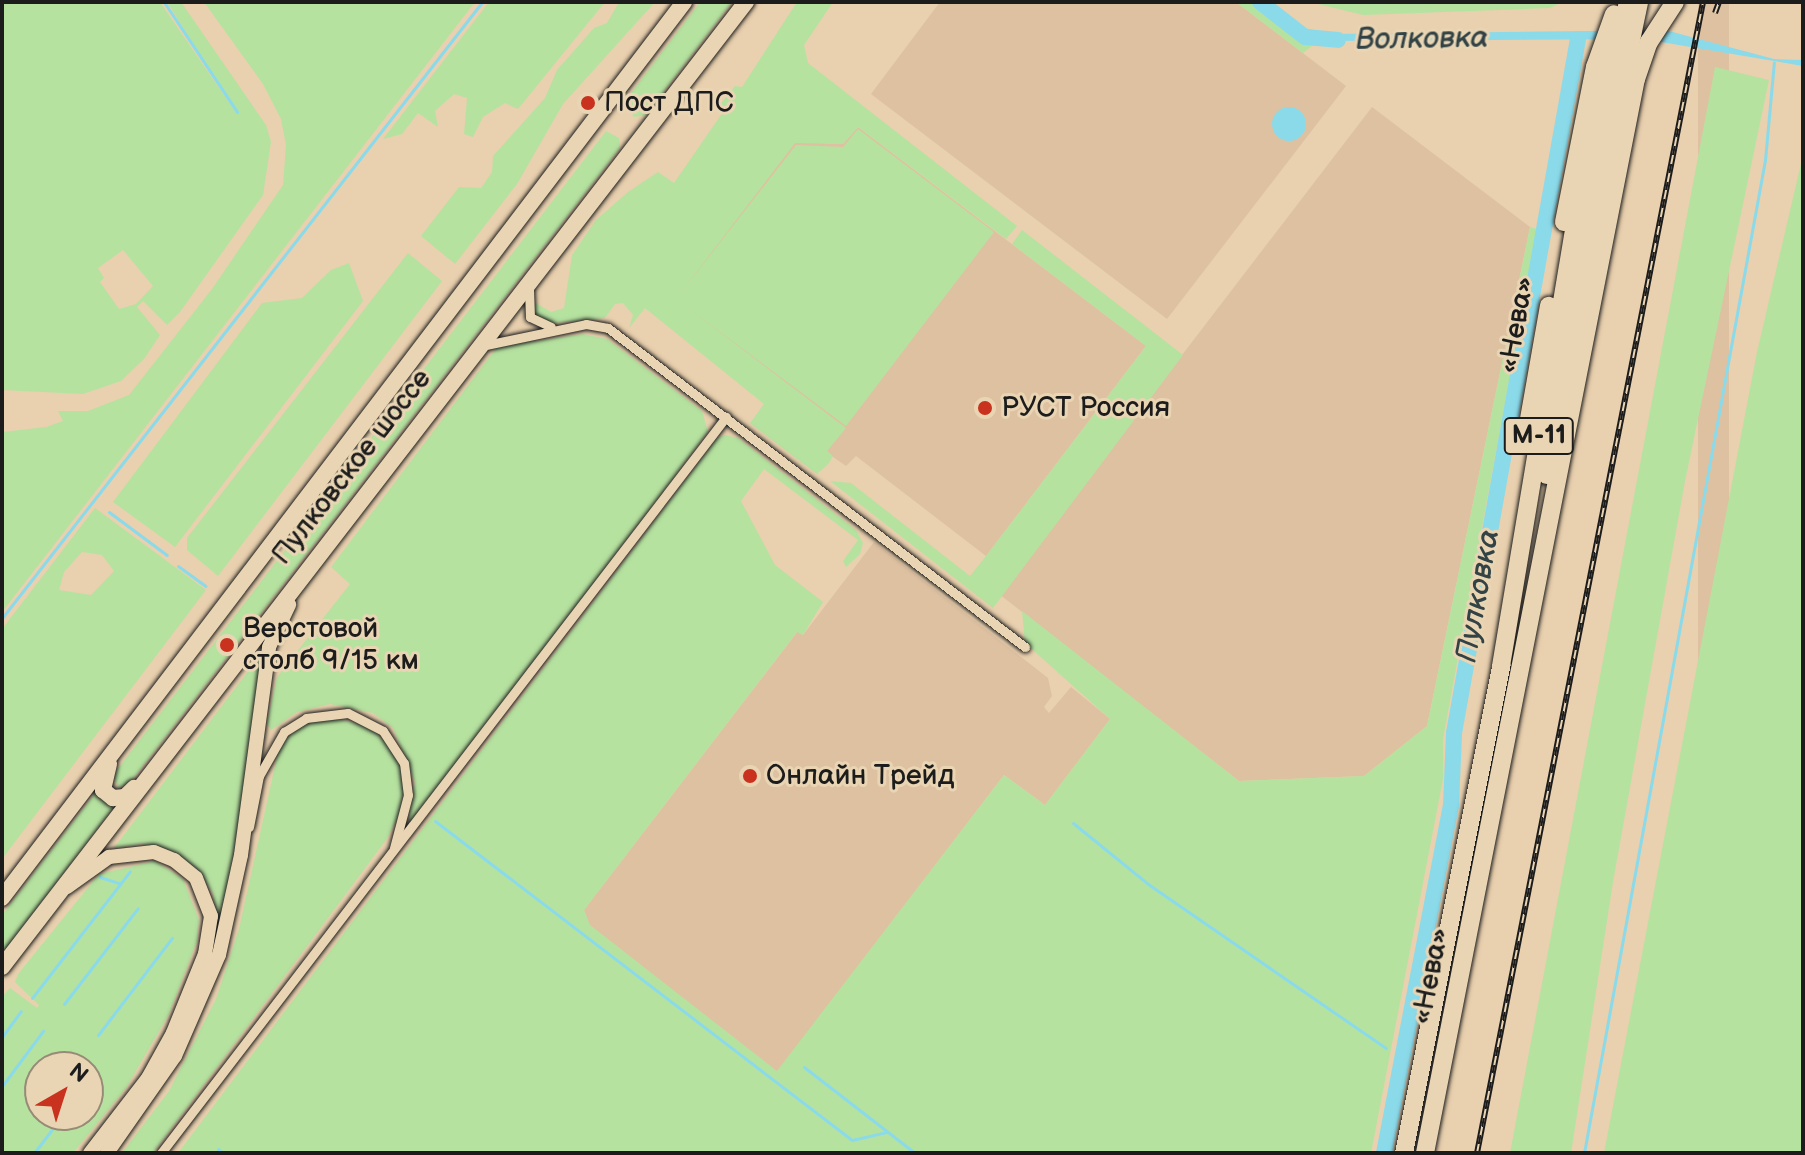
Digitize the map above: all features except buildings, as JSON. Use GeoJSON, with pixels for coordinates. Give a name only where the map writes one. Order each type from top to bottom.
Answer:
{"type":"FeatureCollection","features":[{"type":"Feature","properties":{"kind":"highway","name":"Пулковское шоссе"},"geometry":{"type":"LineString","coordinates":[[2,898],[684,2]]}},
{"type":"Feature","properties":{"kind":"highway","name":"Пулковское шоссе"},"geometry":{"type":"LineString","coordinates":[[2,967],[146,776],[746,2]]}},
{"type":"Feature","properties":{"kind":"highway"},"geometry":{"type":"LineString","coordinates":[[1605,119],[1602,42],[1621,2]]}},
{"type":"Feature","properties":{"kind":"highway"},"geometry":{"type":"LineString","coordinates":[[1605,119],[1628,2]]}},
{"type":"Feature","properties":{"kind":"highway"},"geometry":{"type":"LineString","coordinates":[[1605,119],[1639,2]]}},
{"type":"Feature","properties":{"kind":"highway"},"geometry":{"type":"LineString","coordinates":[[1605,119],[1675,2]]}},
{"type":"Feature","properties":{"kind":"highway","name":"«Нева»"},"geometry":{"type":"LineString","coordinates":[[1425,1153],[1520,668],[1605,119]]}},
{"type":"Feature","properties":{"kind":"highway","name":"«Нева»"},"geometry":{"type":"LineString","coordinates":[[1404,1153],[1605,119]]}},
{"type":"Feature","properties":{"kind":"highway"},"geometry":{"type":"LineString","coordinates":[[117,746],[103,776],[103,790],[113,798],[125,797],[146,776]]}},
{"type":"Feature","properties":{"kind":"main road"},"geometry":{"type":"LineString","coordinates":[[107,1153],[157,1086],[195,1015],[219,955],[243,841],[269,647],[304,573]]}},
{"type":"Feature","properties":{"kind":"main road"},"geometry":{"type":"LineString","coordinates":[[55,897],[109,857],[154,852],[174,860],[196,878],[211,916],[205,954],[173,1033],[148,1078],[90,1153]]}},
{"type":"Feature","properties":{"kind":"street"},"geometry":{"type":"LineString","coordinates":[[531,281],[526,301],[530,317],[558,328]]}},
{"type":"Feature","properties":{"kind":"street"},"geometry":{"type":"LineString","coordinates":[[477,347],[558,328],[586,324],[608,328],[1025,647]]}},
{"type":"Feature","properties":{"kind":"street"},"geometry":{"type":"LineString","coordinates":[[161,1153],[726,417]]}},
{"type":"Feature","properties":{"kind":"street"},"geometry":{"type":"LineString","coordinates":[[243,841],[273,745],[306,718],[348,713],[383,731],[404,763],[408,795],[393,851]]}},
{"type":"Feature","properties":{"kind":"shaded area"},"geometry":{"type":"Polygon","coordinates":[[[940,2],[1236,2],[1346,86],[1167,319],[871,94],[940,2]]]}},
{"type":"Feature","properties":{"kind":"shaded area"},"geometry":{"type":"Polygon","coordinates":[[[1698,2],[1729,2],[1729,888],[1698,888],[1698,2]]]}},
{"type":"Feature","properties":{"kind":"shaded area"},"geometry":{"type":"Polygon","coordinates":[[[1372,107],[1530,227],[1427,726],[1364,776],[1239,781],[999,594],[1372,107]]]}},
{"type":"Feature","properties":{"kind":"shaded area"},"geometry":{"type":"Polygon","coordinates":[[[858,127],[1146,346],[986,556],[856,456],[846,466],[826,452],[845,428],[675,299],[795,142],[843,144],[858,127]]]}},
{"type":"Feature","properties":{"kind":"shaded area"},"geometry":{"type":"Polygon","coordinates":[[[874,542],[1048,678],[1052,696],[1044,707],[1049,713],[1071,687],[1110,719],[1045,805],[1004,775],[777,1072],[589,925],[584,910],[798,631],[803,635],[874,542]]]}},
{"type":"Feature","properties":{"kind":"green space"},"geometry":{"type":"Polygon","coordinates":[[[2,2],[160,2],[237,114],[167,2],[181,2],[266,125],[271,142],[263,195],[180,312],[167,325],[143,301],[137,307],[160,335],[144,359],[121,381],[83,394],[2,390],[2,2]],[[123,250],[98,268],[104,278],[100,282],[119,309],[136,304],[153,286],[123,250]]]}},
{"type":"Feature","properties":{"kind":"green space"},"geometry":{"type":"Polygon","coordinates":[[[204,2],[475,2],[2,612],[2,432],[46,427],[63,421],[58,411],[88,411],[129,395],[212,289],[283,185],[286,145],[281,119],[263,84],[204,2]]]}},
{"type":"Feature","properties":{"kind":"green space"},"geometry":{"type":"Polygon","coordinates":[[[489,2],[605,2],[518,109],[505,103],[483,117],[473,137],[464,134],[467,98],[454,94],[435,111],[438,127],[418,113],[402,134],[383,139],[489,2]]]}},
{"type":"Feature","properties":{"kind":"green space"},"geometry":{"type":"Polygon","coordinates":[[[619,2],[655,2],[563,104],[517,184],[455,264],[421,236],[459,187],[481,188],[492,172],[493,156],[545,98],[557,70],[594,28],[607,23],[619,2]]]}},
{"type":"Feature","properties":{"kind":"green space"},"geometry":{"type":"Polygon","coordinates":[[[700,2],[732,2],[646,115],[634,117],[625,101],[700,2]]]}},
{"type":"Feature","properties":{"kind":"green space"},"geometry":{"type":"Polygon","coordinates":[[[797,2],[833,2],[804,45],[808,63],[1017,226],[1006,239],[858,127],[843,144],[795,143],[676,299],[796,145],[843,147],[858,129],[994,232],[846,426],[684,305],[846,428],[827,451],[833,456],[829,463],[817,474],[750,423],[764,404],[645,308],[629,328],[633,315],[623,303],[615,304],[605,318],[556,323],[542,323],[531,310],[536,303],[551,312],[564,308],[572,255],[596,220],[628,192],[658,172],[674,183],[723,112],[718,107],[735,86],[742,87],[797,2]]]}},
{"type":"Feature","properties":{"kind":"green space"},"geometry":{"type":"Polygon","coordinates":[[[1236,2],[1255,2],[1302,38],[1317,42],[1303,53],[1236,2]]]}},
{"type":"Feature","properties":{"kind":"green space"},"geometry":{"type":"Polygon","coordinates":[[[1310,2],[1562,2],[1550,8],[1363,15],[1310,2]]]}},
{"type":"Feature","properties":{"kind":"green space"},"geometry":{"type":"Polygon","coordinates":[[[1715,67],[1769,80],[1685,481],[1613,882],[1571,1153],[1510,1153],[1715,67]]]}},
{"type":"Feature","properties":{"kind":"green space"},"geometry":{"type":"Polygon","coordinates":[[[606,131],[619,138],[620,148],[129,784],[118,787],[113,775],[606,131]]]}},
{"type":"Feature","properties":{"kind":"green space"},"geometry":{"type":"Polygon","coordinates":[[[1803,155],[1803,1153],[1604,1153],[1757,352],[1803,155]]]}},
{"type":"Feature","properties":{"kind":"green space"},"geometry":{"type":"Polygon","coordinates":[[[1530,227],[1537,229],[1443,739],[1443,779],[1371,1153],[178,1153],[717,438],[725,435],[738,438],[856,530],[863,543],[860,554],[846,567],[843,561],[858,540],[764,469],[741,501],[775,565],[823,602],[803,635],[797,632],[584,910],[590,925],[777,1071],[1004,775],[1045,805],[1110,719],[1025,643],[1022,611],[1239,781],[1364,776],[1427,726],[1530,227]]]}},
{"type":"Feature","properties":{"kind":"green space"},"geometry":{"type":"Polygon","coordinates":[[[1022,230],[1183,355],[993,608],[830,481],[851,483],[970,576],[986,556],[1146,346],[1012,244],[1022,230]]]}},
{"type":"Feature","properties":{"kind":"green space"},"geometry":{"type":"Polygon","coordinates":[[[408,253],[442,281],[218,576],[187,550],[187,538],[408,253]]]}},
{"type":"Feature","properties":{"kind":"green space"},"geometry":{"type":"Polygon","coordinates":[[[349,263],[363,301],[175,547],[113,502],[262,303],[302,298],[331,270],[349,263]]]}},
{"type":"Feature","properties":{"kind":"green space"},"geometry":{"type":"Polygon","coordinates":[[[583,334],[607,339],[702,411],[708,432],[407,831],[415,782],[393,728],[373,713],[330,704],[297,712],[271,730],[267,723],[277,677],[350,584],[331,567],[497,347],[583,334]]]}},
{"type":"Feature","properties":{"kind":"green space"},"geometry":{"type":"Polygon","coordinates":[[[95,508],[206,590],[2,859],[2,629],[95,508]],[[82,552],[64,572],[59,590],[91,595],[114,571],[102,555],[82,552]]]}},
{"type":"Feature","properties":{"kind":"green space"},"geometry":{"type":"Polygon","coordinates":[[[262,653],[239,828],[213,955],[119,1130],[95,1153],[118,1127],[211,952],[217,921],[213,893],[200,875],[165,849],[142,844],[114,848],[262,653]]]}},
{"type":"Feature","properties":{"kind":"green space"},"geometry":{"type":"Polygon","coordinates":[[[329,717],[368,726],[395,751],[405,784],[399,816],[386,840],[153,1153],[122,1153],[169,1091],[216,999],[239,929],[280,743],[309,721],[329,717]]]}},
{"type":"Feature","properties":{"kind":"green space"},"geometry":{"type":"Polygon","coordinates":[[[96,792],[114,807],[2,954],[2,915],[96,792]]]}},
{"type":"Feature","properties":{"kind":"green space"},"geometry":{"type":"Polygon","coordinates":[[[155,861],[183,879],[199,920],[197,941],[169,1014],[126,1088],[104,1115],[104,1051],[24,1051],[24,1131],[91,1131],[73,1153],[2,1153],[2,997],[10,988],[37,1008],[39,1005],[15,982],[18,974],[99,874],[155,861]]]}},
{"type":"Feature","properties":{"kind":"water"},"geometry":{"type":"Polygon","coordinates":[[[1258,2],[1268,2],[1300,27],[1330,34],[1665,30],[1774,59],[1801,60],[1803,66],[1643,39],[1327,41],[1301,35],[1258,2]]]}},
{"type":"Feature","properties":{"kind":"water"},"geometry":{"type":"Polygon","coordinates":[[[1289,107],[1301,112],[1306,124],[1301,136],[1289,141],[1277,136],[1272,124],[1277,112],[1289,107]]]}},
{"type":"Feature","properties":{"kind":"waterway"},"geometry":{"type":"LineString","coordinates":[[164,2],[237,112]]}},
{"type":"Feature","properties":{"kind":"waterway"},"geometry":{"type":"LineString","coordinates":[[2,618],[482,2]]}},
{"type":"Feature","properties":{"kind":"waterway","name":"Волковка"},"geometry":{"type":"LineString","coordinates":[[1260,2],[1305,37],[1338,40]]}},
{"type":"Feature","properties":{"kind":"waterway","name":"Пулковка"},"geometry":{"type":"LineString","coordinates":[[1384,1153],[1451,806],[1454,733],[1578,39]]}},
{"type":"Feature","properties":{"kind":"waterway"},"geometry":{"type":"LineString","coordinates":[[1584,1153],[1765,160],[1774,62]]}},
{"type":"Feature","properties":{"kind":"waterway"},"geometry":{"type":"LineString","coordinates":[[109,512],[167,555]]}},
{"type":"Feature","properties":{"kind":"waterway"},"geometry":{"type":"LineString","coordinates":[[178,566],[206,586]]}},
{"type":"Feature","properties":{"kind":"waterway"},"geometry":{"type":"LineString","coordinates":[[435,821],[852,1140],[887,1132]]}},
{"type":"Feature","properties":{"kind":"waterway"},"geometry":{"type":"LineString","coordinates":[[1073,823],[1148,884],[1386,1048]]}},
{"type":"Feature","properties":{"kind":"waterway"},"geometry":{"type":"LineString","coordinates":[[32,998],[130,871]]}},
{"type":"Feature","properties":{"kind":"waterway"},"geometry":{"type":"LineString","coordinates":[[100,877],[119,883]]}},
{"type":"Feature","properties":{"kind":"waterway"},"geometry":{"type":"LineString","coordinates":[[64,1004],[138,908]]}},
{"type":"Feature","properties":{"kind":"waterway"},"geometry":{"type":"LineString","coordinates":[[98,1035],[172,938]]}},
{"type":"Feature","properties":{"kind":"waterway"},"geometry":{"type":"LineString","coordinates":[[2,1037],[21,1011]]}},
{"type":"Feature","properties":{"kind":"waterway"},"geometry":{"type":"LineString","coordinates":[[2,1086],[43,1031]]}},
{"type":"Feature","properties":{"kind":"waterway"},"geometry":{"type":"LineString","coordinates":[[804,1067],[915,1153]]}},
{"type":"Feature","properties":{"kind":"waterway"},"geometry":{"type":"LineString","coordinates":[[34,1153],[51,1131]]}},
{"type":"Feature","properties":{"kind":"waterway"},"geometry":{"type":"LineString","coordinates":[[218,1149],[223,1153]]}},
{"type":"Feature","properties":{"kind":"railway"},"geometry":{"type":"LineString","coordinates":[[1477,1153],[1703,2]]}},
{"type":"Feature","properties":{"kind":"railway"},"geometry":{"type":"LineString","coordinates":[[1715,13],[1719,2]]}},
{"type":"Feature","properties":{"kind":"place","name":"Пост ДПС"},"geometry":{"type":"Point","coordinates":[588,103]}},
{"type":"Feature","properties":{"kind":"place","name":"РУСТ Россия"},"geometry":{"type":"Point","coordinates":[985,408]}},
{"type":"Feature","properties":{"kind":"place","name":"Верстовой столб 9/15 км"},"geometry":{"type":"Point","coordinates":[227,645]}},
{"type":"Feature","properties":{"kind":"place","name":"Онлайн Трейд"},"geometry":{"type":"Point","coordinates":[750,776]}}]}
